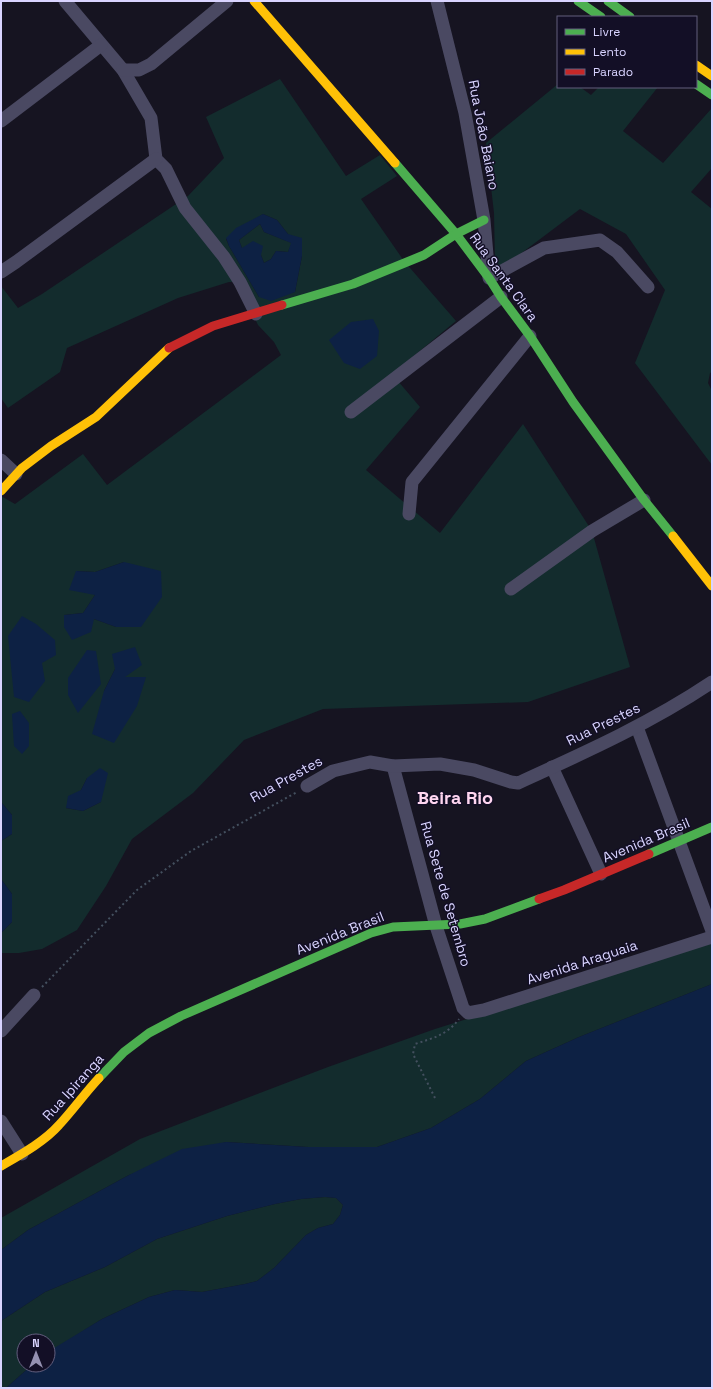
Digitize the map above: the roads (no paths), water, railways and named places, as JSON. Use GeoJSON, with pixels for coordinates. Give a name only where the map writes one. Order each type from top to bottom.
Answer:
{"type":"FeatureCollection","features":[{"type":"Feature","properties":{"kind":"street"},"geometry":{"type":"LineString","coordinates":[[65,1],[123,70],[151,118],[156,159],[166,169],[185,208],[224,257],[240,282],[256,314]]}},
{"type":"Feature","properties":{"kind":"street"},"geometry":{"type":"LineString","coordinates":[[123,70],[139,70],[151,64],[227,1]]}},
{"type":"Feature","properties":{"kind":"street","name":"Rua Santa Clara"},"geometry":{"type":"LineString","coordinates":[[254,1],[456,234],[530,336],[573,402],[644,500],[712,586]]}},
{"type":"Feature","properties":{"kind":"street","name":"Rua João Baiano"},"geometry":{"type":"LineString","coordinates":[[437,1],[465,112],[484,220],[489,278]]}},
{"type":"Feature","properties":{"kind":"street"},"geometry":{"type":"LineString","coordinates":[[578,1],[600,16]]}},
{"type":"Feature","properties":{"kind":"street"},"geometry":{"type":"LineString","coordinates":[[608,1],[629,16]]}},
{"type":"Feature","properties":{"kind":"street"},"geometry":{"type":"LineString","coordinates":[[2,119],[101,45]]}},
{"type":"Feature","properties":{"kind":"street"},"geometry":{"type":"LineString","coordinates":[[698,70],[712,76]]}},
{"type":"Feature","properties":{"kind":"street"},"geometry":{"type":"LineString","coordinates":[[697,85],[712,95]]}},
{"type":"Feature","properties":{"kind":"street"},"geometry":{"type":"LineString","coordinates":[[1,272],[156,159]]}},
{"type":"Feature","properties":{"kind":"street"},"geometry":{"type":"LineString","coordinates":[[1,492],[22,468],[51,446],[96,417],[167,350],[179,342],[213,326],[353,284],[424,254],[456,234],[484,220]]}},
{"type":"Feature","properties":{"kind":"street"},"geometry":{"type":"LineString","coordinates":[[489,278],[544,248],[600,240],[617,252],[648,287]]}},
{"type":"Feature","properties":{"kind":"street"},"geometry":{"type":"LineString","coordinates":[[351,412],[501,297]]}},
{"type":"Feature","properties":{"kind":"street"},"geometry":{"type":"LineString","coordinates":[[409,514],[412,482],[530,336]]}},
{"type":"Feature","properties":{"kind":"street"},"geometry":{"type":"LineString","coordinates":[[1,460],[16,474]]}},
{"type":"Feature","properties":{"kind":"street"},"geometry":{"type":"LineString","coordinates":[[511,589],[592,531],[644,500]]}},
{"type":"Feature","properties":{"kind":"street","name":"Rua Prestes"},"geometry":{"type":"LineString","coordinates":[[307,786],[334,771],[370,762],[393,766],[440,764],[474,770],[518,783],[637,727],[696,693],[712,682]]}},
{"type":"Feature","properties":{"kind":"street"},"geometry":{"type":"LineString","coordinates":[[637,727],[678,842],[712,931]]}},
{"type":"Feature","properties":{"kind":"street","name":"Rua Sete de Setembro"},"geometry":{"type":"LineString","coordinates":[[393,766],[436,926],[463,1008]]}},
{"type":"Feature","properties":{"kind":"street"},"geometry":{"type":"LineString","coordinates":[[552,767],[601,874]]}},
{"type":"Feature","properties":{"kind":"street","name":"Avenida Brasil"},"geometry":{"type":"LineString","coordinates":[[124,1052],[149,1033],[181,1016],[371,933],[393,927],[460,924],[485,919],[564,890],[712,827]]}},
{"type":"Feature","properties":{"kind":"street","name":"Avenida Araguaia"},"geometry":{"type":"LineString","coordinates":[[463,1008],[468,1013],[484,1010],[712,937]]}},
{"type":"Feature","properties":{"kind":"street"},"geometry":{"type":"LineString","coordinates":[[1,1031],[34,996]]}},
{"type":"Feature","properties":{"kind":"street","name":"Rua Ipiranga"},"geometry":{"type":"LineString","coordinates":[[1,1166],[22,1154],[58,1126],[84,1094],[124,1052]]}},
{"type":"Feature","properties":{"kind":"street"},"geometry":{"type":"LineString","coordinates":[[1,1121],[22,1154]]}},
{"type":"Feature","properties":{"kind":"water"},"geometry":{"type":"Polygon","coordinates":[[[263,214],[277,220],[288,234],[302,238],[302,256],[295,292],[271,301],[259,297],[229,246],[226,238],[236,228],[263,214]],[[260,224],[239,240],[242,248],[253,241],[263,246],[261,255],[264,263],[271,259],[276,251],[288,252],[291,243],[264,232],[260,224]]]}},
{"type":"Feature","properties":{"kind":"water"},"geometry":{"type":"Polygon","coordinates":[[[373,319],[379,331],[377,356],[360,369],[344,363],[329,340],[351,322],[373,319]]]}},
{"type":"Feature","properties":{"kind":"water"},"geometry":{"type":"Polygon","coordinates":[[[124,562],[161,571],[162,597],[141,627],[116,627],[94,619],[91,632],[72,640],[64,627],[64,615],[83,613],[95,595],[69,590],[76,571],[95,572],[124,562]]]}},
{"type":"Feature","properties":{"kind":"water"},"geometry":{"type":"Polygon","coordinates":[[[22,616],[36,624],[55,640],[56,655],[42,663],[45,681],[29,702],[14,697],[8,636],[22,616]]]}},
{"type":"Feature","properties":{"kind":"water"},"geometry":{"type":"Polygon","coordinates":[[[135,647],[142,665],[125,677],[146,677],[137,706],[114,743],[92,734],[104,691],[115,669],[112,654],[135,647]]]}},
{"type":"Feature","properties":{"kind":"water"},"geometry":{"type":"Polygon","coordinates":[[[87,650],[96,651],[101,684],[78,713],[68,695],[68,678],[87,650]]]}},
{"type":"Feature","properties":{"kind":"water"},"geometry":{"type":"Polygon","coordinates":[[[20,711],[29,723],[29,746],[22,754],[14,746],[12,714],[20,711]]]}},
{"type":"Feature","properties":{"kind":"water"},"geometry":{"type":"Polygon","coordinates":[[[100,768],[108,773],[101,802],[83,811],[66,808],[68,796],[81,790],[87,778],[100,768]]]}},
{"type":"Feature","properties":{"kind":"water"},"geometry":{"type":"Polygon","coordinates":[[[1,802],[12,815],[12,834],[1,841],[1,802]]]}},
{"type":"Feature","properties":{"kind":"water"},"geometry":{"type":"Polygon","coordinates":[[[1,879],[12,894],[12,922],[1,933],[1,879]]]}},
{"type":"Feature","properties":{"kind":"water"},"geometry":{"type":"Polygon","coordinates":[[[712,984],[712,1388],[6,1388],[23,1373],[56,1373],[56,1347],[102,1319],[149,1297],[175,1290],[202,1292],[257,1281],[274,1268],[306,1235],[318,1228],[333,1224],[340,1215],[343,1205],[336,1198],[325,1197],[301,1199],[227,1216],[157,1239],[105,1267],[45,1292],[1,1321],[1,1250],[28,1230],[129,1175],[182,1149],[226,1142],[308,1147],[377,1147],[431,1128],[480,1099],[526,1061],[579,1037],[712,984]]]}},
{"type":"Feature","properties":{"kind":"district","name":"Beira Rio"},"geometry":{"type":"Point","coordinates":[455,797]}}]}
